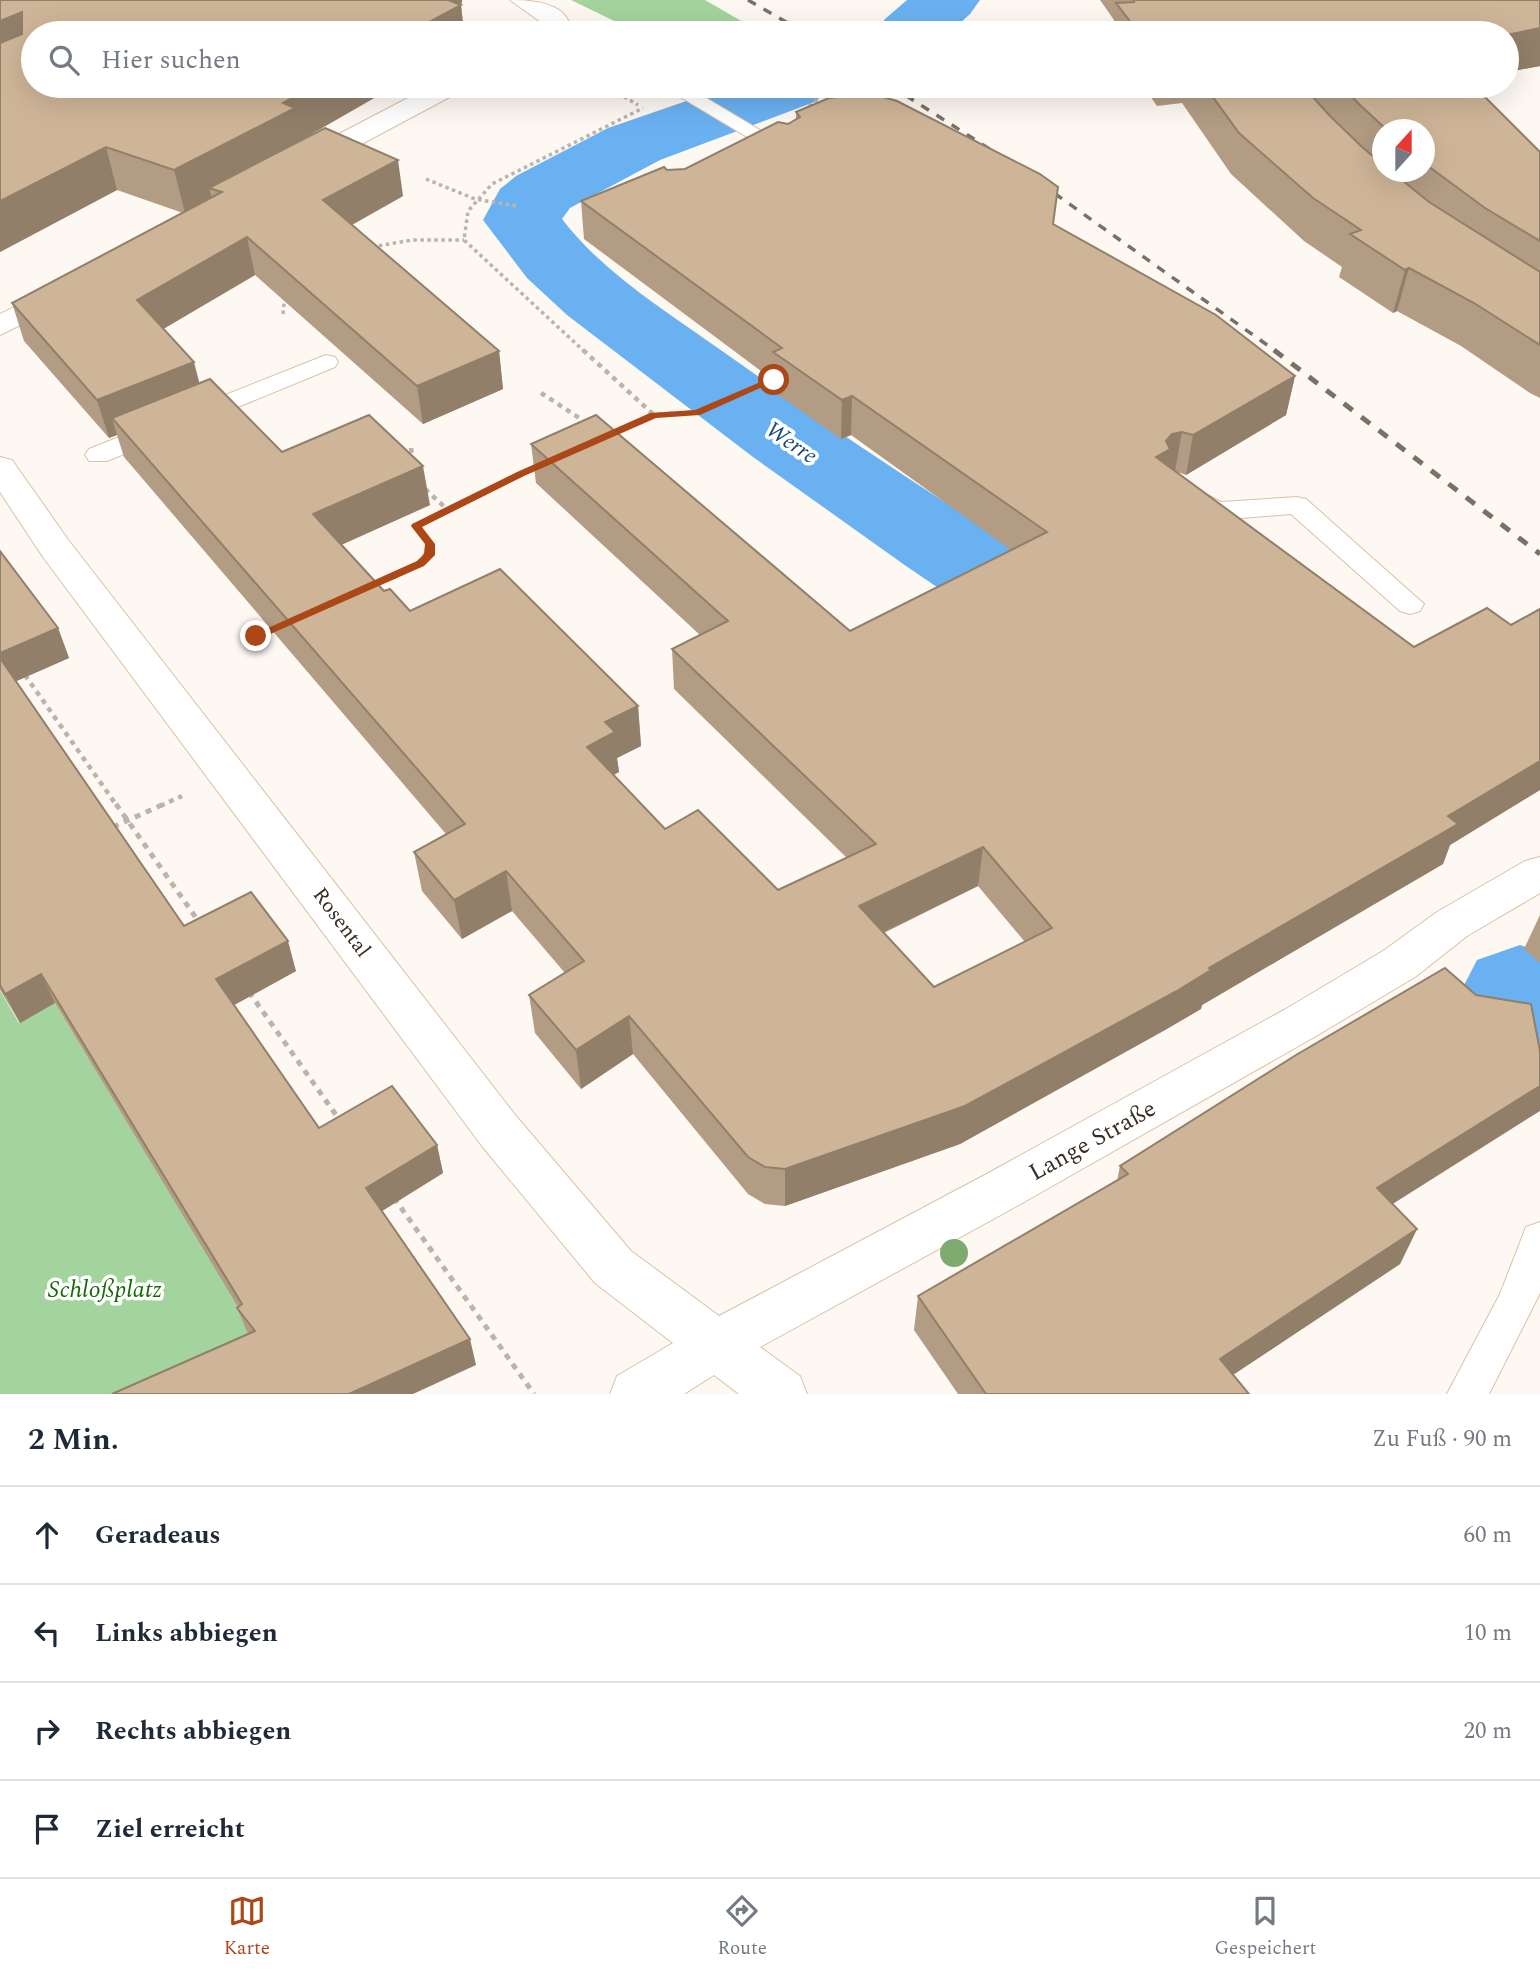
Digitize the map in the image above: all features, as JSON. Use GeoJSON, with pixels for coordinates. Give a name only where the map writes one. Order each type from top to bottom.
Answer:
{"type":"FeatureCollection","features":[{"type":"Feature","properties":{"kind":"street"},"geometry":{"type":"LineString","coordinates":[[522,0],[556,21]]}},
{"type":"Feature","properties":{"kind":"street"},"geometry":{"type":"LineString","coordinates":[[279,176],[427,98]]}},
{"type":"Feature","properties":{"kind":"street"},"geometry":{"type":"LineString","coordinates":[[0,326],[85,280]]}},
{"type":"Feature","properties":{"kind":"street","name":"Rosental"},"geometry":{"type":"LineString","coordinates":[[0,467],[56,549],[537,1178],[613,1267],[781,1394]]}},
{"type":"Feature","properties":{"kind":"street","name":"Lange Straße"},"geometry":{"type":"LineString","coordinates":[[636,1394],[716,1346],[1300,1023],[1399,964],[1452,924],[1540,873]]}},
{"type":"Feature","properties":{"kind":"lane"},"geometry":{"type":"LineString","coordinates":[[694,98],[782,150],[757,161]]}},
{"type":"Feature","properties":{"kind":"lane"},"geometry":{"type":"LineString","coordinates":[[98,455],[327,362]]}},
{"type":"Feature","properties":{"kind":"lane"},"geometry":{"type":"LineString","coordinates":[[1174,482],[1216,511],[1297,505],[1410,604]]}},
{"type":"Feature","properties":{"kind":"lane"},"geometry":{"type":"LineString","coordinates":[[1467,1394],[1517,1302],[1540,1239]]}},
{"type":"Feature","properties":{"kind":"path"},"geometry":{"type":"LineString","coordinates":[[626,98],[643,108]]}},
{"type":"Feature","properties":{"kind":"path"},"geometry":{"type":"LineString","coordinates":[[464,240],[468,211],[475,199],[492,184],[655,103]]}},
{"type":"Feature","properties":{"kind":"path"},"geometry":{"type":"LineString","coordinates":[[426,179],[475,199],[517,206]]}},
{"type":"Feature","properties":{"kind":"path"},"geometry":{"type":"LineString","coordinates":[[363,249],[412,240],[464,240],[654,415]]}},
{"type":"Feature","properties":{"kind":"path"},"geometry":{"type":"LineString","coordinates":[[283,314],[285,292]]}},
{"type":"Feature","properties":{"kind":"path"},"geometry":{"type":"LineString","coordinates":[[606,435],[654,415],[697,412],[774,380]]}},
{"type":"Feature","properties":{"kind":"path"},"geometry":{"type":"LineString","coordinates":[[541,393],[595,428]]}},
{"type":"Feature","properties":{"kind":"path"},"geometry":{"type":"LineString","coordinates":[[411,448],[414,469]]}},
{"type":"Feature","properties":{"kind":"path"},"geometry":{"type":"LineString","coordinates":[[370,586],[420,564],[429,555],[430,544],[416,526],[545,463]]}},
{"type":"Feature","properties":{"kind":"path"},"geometry":{"type":"LineString","coordinates":[[423,487],[448,510]]}},
{"type":"Feature","properties":{"kind":"path"},"geometry":{"type":"LineString","coordinates":[[256,636],[281,625]]}},
{"type":"Feature","properties":{"kind":"path"},"geometry":{"type":"LineString","coordinates":[[24,673],[206,932]]}},
{"type":"Feature","properties":{"kind":"path"},"geometry":{"type":"LineString","coordinates":[[107,830],[230,776]]}},
{"type":"Feature","properties":{"kind":"path"},"geometry":{"type":"LineString","coordinates":[[246,989],[342,1124]]}},
{"type":"Feature","properties":{"kind":"path"},"geometry":{"type":"LineString","coordinates":[[390,1191],[534,1394]]}},
{"type":"Feature","properties":{"kind":"green space"},"geometry":{"type":"Polygon","coordinates":[[[571,0],[705,0],[741,21],[614,21],[571,0]]]}},
{"type":"Feature","properties":{"kind":"green space","name":"Schloßplatz"},"geometry":{"type":"Polygon","coordinates":[[[0,991],[19,1023],[55,1003],[253,1331],[183,1394],[0,1394],[0,991]]]}},
{"type":"Feature","properties":{"kind":"building"},"geometry":{"type":"Polygon","coordinates":[[[0,0],[448,0],[461,5],[431,21],[22,21],[22,12],[0,21],[0,0]]]}},
{"type":"Feature","properties":{"kind":"building"},"geometry":{"type":"Polygon","coordinates":[[[1133,0],[1540,0],[1540,28],[1519,32],[1519,21],[1130,21],[1116,3],[1134,2],[1133,0]]]}},
{"type":"Feature","properties":{"kind":"building"},"geometry":{"type":"Polygon","coordinates":[[[21,34],[21,98],[292,98],[283,103],[295,108],[174,170],[106,147],[0,201],[0,43],[21,34]]]}},
{"type":"Feature","properties":{"kind":"building"},"geometry":{"type":"Polygon","coordinates":[[[829,98],[886,98],[1040,174],[1058,187],[1053,224],[1216,315],[1295,376],[1193,435],[1182,432],[1172,434],[1166,441],[1170,449],[1156,457],[1414,647],[1487,608],[1511,625],[1540,609],[1540,761],[1448,816],[1458,824],[1209,968],[1211,970],[1175,992],[965,1106],[785,1169],[765,1167],[748,1157],[629,1016],[576,1050],[529,995],[584,961],[506,871],[454,900],[414,852],[465,824],[112,418],[210,379],[282,452],[369,415],[423,466],[313,514],[384,591],[390,589],[410,611],[500,569],[638,706],[605,722],[615,732],[587,747],[665,829],[698,810],[778,890],[876,844],[672,649],[728,621],[531,444],[596,415],[850,631],[1047,532],[852,396],[842,400],[773,352],[782,348],[581,201],[664,167],[667,170],[685,169],[778,122],[788,124],[800,117],[796,112],[829,98]],[[983,847],[859,906],[934,987],[1052,928],[983,847]]]}},
{"type":"Feature","properties":{"kind":"building"},"geometry":{"type":"Polygon","coordinates":[[[1214,98],[1314,98],[1372,155],[1372,182],[1404,182],[1429,202],[1540,272],[1540,345],[1474,303],[1409,268],[1405,270],[1350,234],[1361,230],[1313,198],[1239,133],[1214,98]]]}},
{"type":"Feature","properties":{"kind":"building"},"geometry":{"type":"Polygon","coordinates":[[[1353,98],[1486,98],[1540,152],[1540,241],[1485,208],[1435,171],[1435,119],[1375,119],[1353,98]]]}},
{"type":"Feature","properties":{"kind":"building"},"geometry":{"type":"Polygon","coordinates":[[[325,128],[398,160],[323,200],[499,351],[417,386],[247,237],[137,300],[194,362],[97,400],[12,303],[222,192],[209,188],[325,128]]]}},
{"type":"Feature","properties":{"kind":"building"},"geometry":{"type":"Polygon","coordinates":[[[0,551],[58,628],[0,653],[0,551]]]}},
{"type":"Feature","properties":{"kind":"building"},"geometry":{"type":"Polygon","coordinates":[[[0,658],[184,926],[251,892],[288,941],[216,979],[319,1128],[392,1086],[437,1145],[366,1188],[470,1339],[349,1394],[112,1394],[255,1331],[237,1308],[242,1304],[41,974],[5,994],[0,985],[0,658]]]}},
{"type":"Feature","properties":{"kind":"building"},"geometry":{"type":"Polygon","coordinates":[[[1445,968],[1476,995],[1531,1004],[1540,1051],[1540,1086],[1377,1188],[1417,1229],[1220,1359],[1249,1394],[986,1394],[918,1296],[1128,1174],[1120,1166],[1296,1055],[1445,968]]]}},
{"type":"Feature","properties":{"kind":"waterway","name":"Werre"},"geometry":{"type":"LineString","coordinates":[[923,21],[947,0]]}},
{"type":"Feature","properties":{"kind":"waterway","name":"Werre"},"geometry":{"type":"LineString","coordinates":[[763,98],[634,144],[543,192],[527,205],[522,220],[538,241],[576,280],[640,331],[836,473],[1098,647]]}},
{"type":"Feature","properties":{"kind":"waterway","name":"Werre"},"geometry":{"type":"LineString","coordinates":[[1520,995],[1540,1018]]}},
{"type":"Feature","properties":{"kind":"railway"},"geometry":{"type":"LineString","coordinates":[[748,0],[784,21]]}},
{"type":"Feature","properties":{"kind":"railway"},"geometry":{"type":"LineString","coordinates":[[910,98],[1002,157]]}},
{"type":"Feature","properties":{"kind":"railway"},"geometry":{"type":"LineString","coordinates":[[1040,183],[1277,352]]}},
{"type":"Feature","properties":{"kind":"railway"},"geometry":{"type":"LineString","coordinates":[[1274,350],[1540,554]]}},
{"type":"Feature","properties":{"kind":"route"},"geometry":{"type":"LineString","coordinates":[[256,636],[420,564],[429,555],[430,544],[416,526],[521,474],[654,415],[697,412],[774,380]]}}]}
